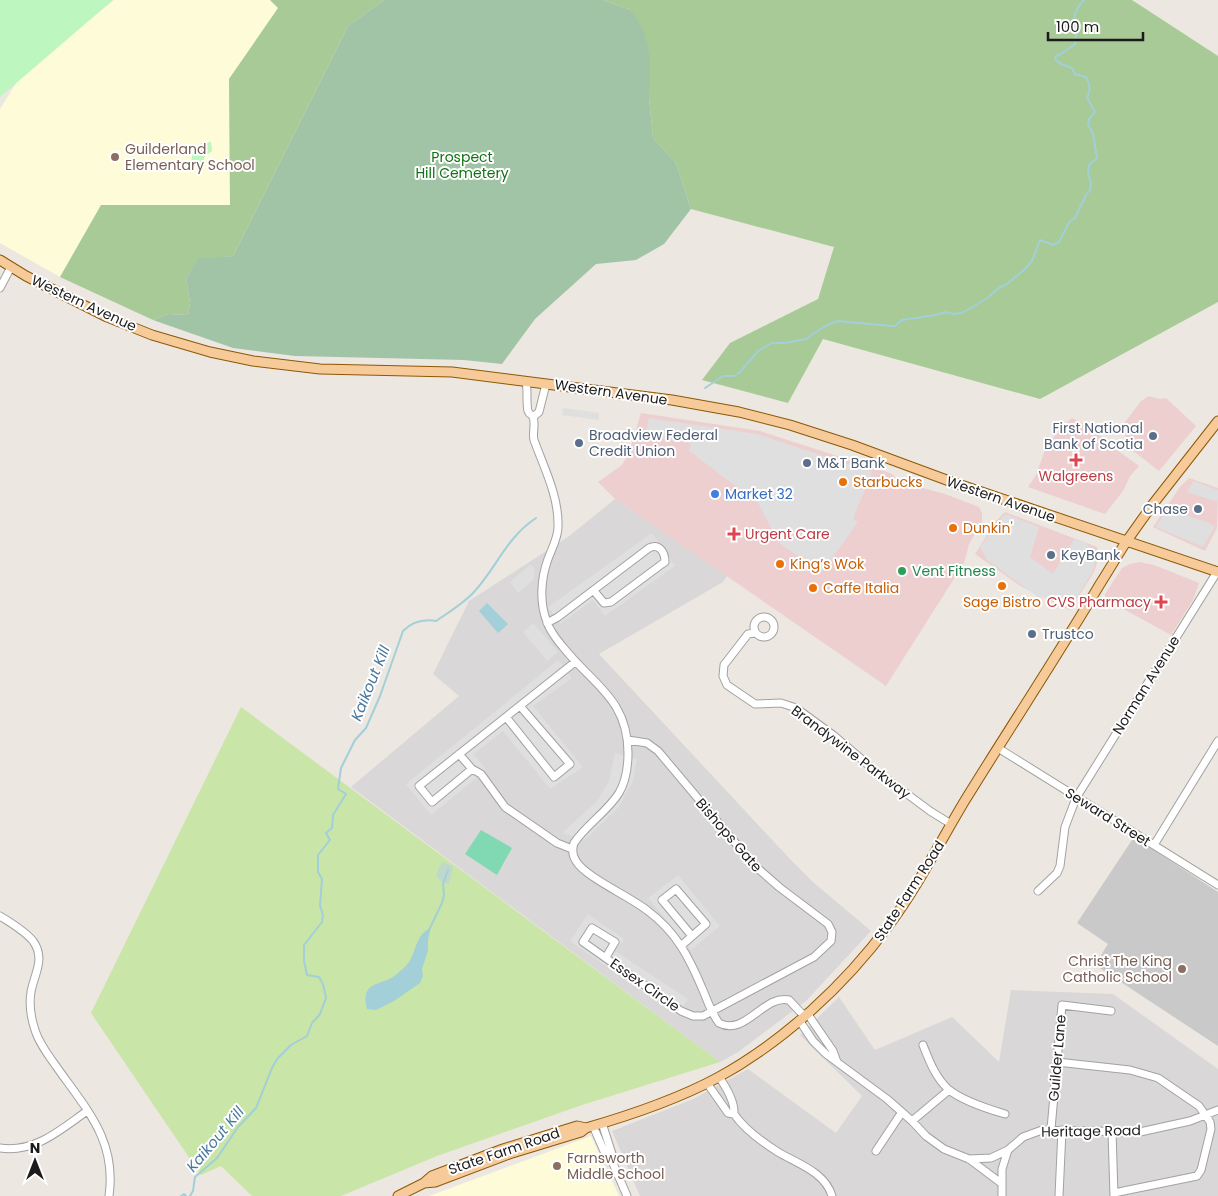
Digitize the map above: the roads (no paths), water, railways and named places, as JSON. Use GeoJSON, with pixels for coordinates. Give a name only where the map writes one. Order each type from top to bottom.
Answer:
{"type":"FeatureCollection","features":[{"type":"Feature","properties":{"kind":"main road","name":"Western Avenue"},"geometry":{"type":"LineString","coordinates":[[0,260],[107,317],[152,334],[210,352],[253,361],[320,369],[452,372],[698,404],[781,422],[1217,572]]}},
{"type":"Feature","properties":{"kind":"main road","name":"State Farm Road"},"geometry":{"type":"LineString","coordinates":[[398,1196],[424,1183],[432,1176],[503,1149],[577,1126],[589,1127],[602,1123],[661,1103],[707,1083],[750,1058],[803,1016],[848,975],[890,924],[1126,542],[1153,504],[1218,421]]}},
{"type":"Feature","properties":{"kind":"street"},"geometry":{"type":"LineString","coordinates":[[0,288],[11,267]]}},
{"type":"Feature","properties":{"kind":"street"},"geometry":{"type":"LineString","coordinates":[[526,381],[528,412],[533,417],[533,438],[555,495],[558,513],[556,539],[543,578],[542,598],[547,623],[575,662],[618,707],[626,727],[628,740],[627,768],[622,787],[609,806],[577,837],[572,850],[576,862],[582,868],[648,910],[663,923],[682,945],[719,1022],[728,1026],[733,1025],[751,1017],[775,1000],[784,999],[793,1003],[833,1051],[837,1062]]}},
{"type":"Feature","properties":{"kind":"street"},"geometry":{"type":"LineString","coordinates":[[533,417],[539,412],[546,384]]}},
{"type":"Feature","properties":{"kind":"street"},"geometry":{"type":"LineString","coordinates":[[547,623],[594,591],[649,548],[656,546],[664,554],[665,562],[611,602],[604,603],[594,591]]}},
{"type":"Feature","properties":{"kind":"street","name":"Norman Avenue"},"geometry":{"type":"LineString","coordinates":[[1038,890],[1057,873],[1060,866],[1064,827],[1076,798],[1217,572]]}},
{"type":"Feature","properties":{"kind":"street","name":"Brandywine Parkway"},"geometry":{"type":"LineString","coordinates":[[756,633],[748,634],[724,665],[723,676],[727,685],[755,704],[781,703],[796,708],[833,735],[872,768],[923,806],[951,824]]}},
{"type":"Feature","properties":{"kind":"street"},"geometry":{"type":"LineString","coordinates":[[472,769],[432,802],[419,786],[575,662]]}},
{"type":"Feature","properties":{"kind":"street"},"geometry":{"type":"LineString","coordinates":[[506,717],[554,777],[570,764],[520,706]]}},
{"type":"Feature","properties":{"kind":"street","name":"Bishops Gate"},"geometry":{"type":"LineString","coordinates":[[628,740],[647,743],[658,752],[754,865],[779,887],[828,924],[832,932]]}},
{"type":"Feature","properties":{"kind":"street"},"geometry":{"type":"LineString","coordinates":[[1154,845],[1218,741]]}},
{"type":"Feature","properties":{"kind":"street","name":"Seward Street"},"geometry":{"type":"LineString","coordinates":[[998,748],[1218,885]]}},
{"type":"Feature","properties":{"kind":"street"},"geometry":{"type":"LineString","coordinates":[[459,754],[472,769],[481,774],[505,807],[557,843],[572,850]]}},
{"type":"Feature","properties":{"kind":"street"},"geometry":{"type":"LineString","coordinates":[[682,945],[706,924],[676,889],[662,900],[692,936]]}},
{"type":"Feature","properties":{"kind":"street"},"geometry":{"type":"LineString","coordinates":[[0,916],[32,940],[39,954],[39,969],[32,986],[30,1002],[35,1030],[52,1061],[88,1111],[105,1141],[111,1170],[109,1196]]}},
{"type":"Feature","properties":{"kind":"street","name":"Essex Circle"},"geometry":{"type":"LineString","coordinates":[[606,957],[615,942],[592,928],[583,942],[688,1014],[699,1017],[814,957],[831,941],[832,932]]}},
{"type":"Feature","properties":{"kind":"street","name":"Guilder Lane"},"geometry":{"type":"LineString","coordinates":[[1051,1129],[1062,1005],[1111,1011]]}},
{"type":"Feature","properties":{"kind":"street"},"geometry":{"type":"LineString","coordinates":[[803,1016],[813,1041],[826,1054],[902,1112],[926,1136],[944,1149],[969,1160],[1001,1182]]}},
{"type":"Feature","properties":{"kind":"street"},"geometry":{"type":"LineString","coordinates":[[922,1045],[937,1075],[949,1090],[986,1108],[1005,1114]]}},
{"type":"Feature","properties":{"kind":"street"},"geometry":{"type":"LineString","coordinates":[[1058,1062],[1149,1074],[1199,1106],[1206,1116],[1211,1129],[1201,1170],[1197,1176],[1114,1195],[1112,1131]]}},
{"type":"Feature","properties":{"kind":"street"},"geometry":{"type":"LineString","coordinates":[[719,1076],[734,1108],[734,1114],[747,1130],[818,1175],[829,1187],[832,1196]]}},
{"type":"Feature","properties":{"kind":"street"},"geometry":{"type":"LineString","coordinates":[[707,1083],[728,1113],[734,1114]]}},
{"type":"Feature","properties":{"kind":"street"},"geometry":{"type":"LineString","coordinates":[[912,1121],[949,1090]]}},
{"type":"Feature","properties":{"kind":"street","name":"Heritage Road"},"geometry":{"type":"LineString","coordinates":[[969,1160],[991,1158],[1008,1150],[1023,1137],[1035,1132],[1051,1129],[1140,1132],[1190,1122],[1218,1110]]}},
{"type":"Feature","properties":{"kind":"street"},"geometry":{"type":"LineString","coordinates":[[0,1148],[22,1148],[40,1142],[88,1111]]}},
{"type":"Feature","properties":{"kind":"street"},"geometry":{"type":"LineString","coordinates":[[876,1151],[902,1112]]}},
{"type":"Feature","properties":{"kind":"street"},"geometry":{"type":"LineString","coordinates":[[602,1123],[612,1154],[612,1161],[627,1196]]}},
{"type":"Feature","properties":{"kind":"street"},"geometry":{"type":"LineString","coordinates":[[589,1127],[607,1158],[612,1161]]}},
{"type":"Feature","properties":{"kind":"street"},"geometry":{"type":"LineString","coordinates":[[1059,1196],[1062,1130]]}},
{"type":"Feature","properties":{"kind":"street"},"geometry":{"type":"LineString","coordinates":[[1002,1196],[1002,1169],[1008,1150]]}},
{"type":"Feature","properties":{"kind":"water"},"geometry":{"type":"Polygon","coordinates":[[[487,603],[508,624],[498,633],[479,611],[487,603]]]}},
{"type":"Feature","properties":{"kind":"water"},"geometry":{"type":"Polygon","coordinates":[[[429,929],[428,950],[420,983],[394,1001],[376,1010],[367,1009],[367,992],[370,988],[393,977],[404,968],[409,962],[421,935],[429,929]]]}},
{"type":"Feature","properties":{"kind":"waterway","name":"Kaikout Kill"},"geometry":{"type":"LineString","coordinates":[[705,388],[723,376],[734,376],[739,373],[758,351],[772,343],[785,343],[806,339],[825,326],[838,321],[895,326],[902,320],[946,312],[962,313],[987,298],[1025,269],[1032,261],[1040,240],[1053,245],[1059,242],[1090,190],[1089,165],[1097,158],[1093,133],[1088,125],[1089,119],[1095,112],[1087,98],[1089,85],[1086,77],[1075,74],[1072,68],[1061,64],[1055,59],[1056,56],[1075,44],[1076,11],[1084,0]]}},
{"type":"Feature","properties":{"kind":"waterway","name":"Kaikout Kill"},"geometry":{"type":"LineString","coordinates":[[190,1196],[193,1191],[195,1177],[217,1158],[238,1127],[256,1108],[277,1059],[291,1045],[307,1036],[312,1023],[320,1014],[326,998],[323,984],[319,977],[307,975],[304,961],[304,945],[322,922],[323,915],[320,906],[322,879],[318,872],[318,855],[330,840],[326,833],[332,828],[333,815],[346,794],[338,789],[341,768],[355,740],[366,728],[380,696],[403,631],[410,625],[418,622],[436,621],[456,608],[474,592],[517,534],[536,518]]}},
{"type":"Feature","properties":{"kind":"waterway"},"geometry":{"type":"LineString","coordinates":[[429,930],[442,903],[444,895],[443,884],[448,870]]}},
{"type":"Feature","properties":{"kind":"waterway","name":"Kaikout Kill"},"geometry":{"type":"LineString","coordinates":[[181,1196],[184,1194],[186,1196]]}},
{"type":"Feature","properties":{"kind":"place","name":"Guilderland Elementary School"},"geometry":{"type":"Point","coordinates":[115,157]}},
{"type":"Feature","properties":{"kind":"place","name":"First National Bank of Scotia"},"geometry":{"type":"Point","coordinates":[1153,436]}},
{"type":"Feature","properties":{"kind":"place","name":"Broadview Federal Credit Union"},"geometry":{"type":"Point","coordinates":[579,443]}},
{"type":"Feature","properties":{"kind":"place","name":"Walgreens"},"geometry":{"type":"Point","coordinates":[1076,460]}},
{"type":"Feature","properties":{"kind":"place","name":"M&T Bank"},"geometry":{"type":"Point","coordinates":[807,463]}},
{"type":"Feature","properties":{"kind":"place","name":"Starbucks"},"geometry":{"type":"Point","coordinates":[843,482]}},
{"type":"Feature","properties":{"kind":"place","name":"Market 32"},"geometry":{"type":"Point","coordinates":[715,494]}},
{"type":"Feature","properties":{"kind":"place","name":"Chase"},"geometry":{"type":"Point","coordinates":[1198,509]}},
{"type":"Feature","properties":{"kind":"place","name":"Dunkin'"},"geometry":{"type":"Point","coordinates":[953,528]}},
{"type":"Feature","properties":{"kind":"place","name":"Urgent Care"},"geometry":{"type":"Point","coordinates":[734,534]}},
{"type":"Feature","properties":{"kind":"place","name":"KeyBank"},"geometry":{"type":"Point","coordinates":[1051,555]}},
{"type":"Feature","properties":{"kind":"place","name":"King’s Wok"},"geometry":{"type":"Point","coordinates":[780,564]}},
{"type":"Feature","properties":{"kind":"place","name":"Vent Fitness"},"geometry":{"type":"Point","coordinates":[902,571]}},
{"type":"Feature","properties":{"kind":"place","name":"Sage Bistro"},"geometry":{"type":"Point","coordinates":[1002,586]}},
{"type":"Feature","properties":{"kind":"place","name":"Caffe Italia"},"geometry":{"type":"Point","coordinates":[813,588]}},
{"type":"Feature","properties":{"kind":"place","name":"CVS Pharmacy"},"geometry":{"type":"Point","coordinates":[1161,602]}},
{"type":"Feature","properties":{"kind":"place","name":"Trustco"},"geometry":{"type":"Point","coordinates":[1032,634]}},
{"type":"Feature","properties":{"kind":"place","name":"Christ The King Catholic School"},"geometry":{"type":"Point","coordinates":[1182,969]}},
{"type":"Feature","properties":{"kind":"place","name":"Farnsworth Middle School"},"geometry":{"type":"Point","coordinates":[557,1166]}},
{"type":"Feature","properties":{"kind":"park label","name":"Prospect Hill Cemetery"},"geometry":{"type":"Point","coordinates":[462,166]}}]}
